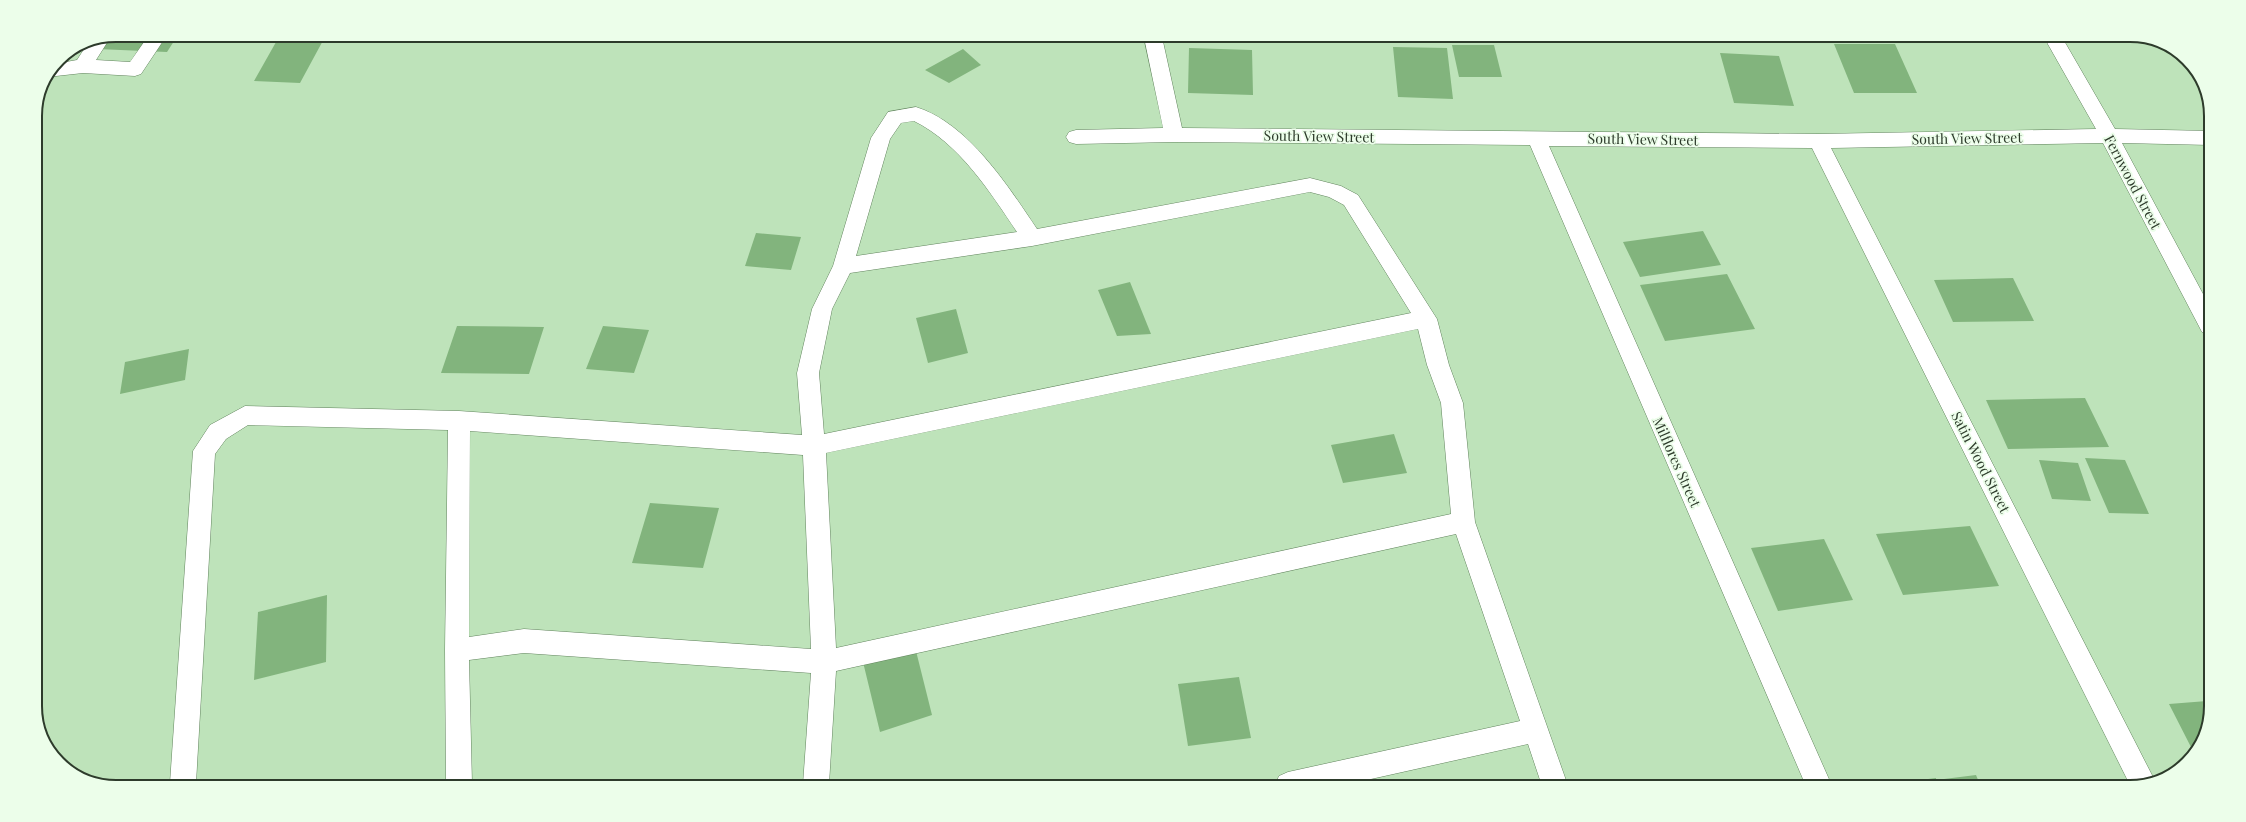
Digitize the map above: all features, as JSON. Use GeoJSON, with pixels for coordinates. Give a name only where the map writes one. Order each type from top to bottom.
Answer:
{"type":"FeatureCollection","features":[{"type":"Feature","properties":{"kind":"street"},"geometry":{"type":"LineString","coordinates":[[57,71],[83,66],[135,69],[153,42]]}},
{"type":"Feature","properties":{"kind":"street"},"geometry":{"type":"LineString","coordinates":[[1154,42],[1174,135]]}},
{"type":"Feature","properties":{"kind":"street","name":"Fernwood Street"},"geometry":{"type":"LineString","coordinates":[[2056,42],[2109,136],[2204,316]]}},
{"type":"Feature","properties":{"kind":"street"},"geometry":{"type":"LineString","coordinates":[[83,66],[96,45]]}},
{"type":"Feature","properties":{"kind":"street"},"geometry":{"type":"LineString","coordinates":[[816,780],[824,662],[814,446],[808,373],[822,309],[843,266],[881,138],[895,117],[916,114],[939,125],[991,177],[1032,238]]}},
{"type":"Feature","properties":{"kind":"street","name":"South View Street"},"geometry":{"type":"LineString","coordinates":[[1076,137],[1174,135],[1818,141],[2109,136],[2204,138]]}},
{"type":"Feature","properties":{"kind":"street","name":"Milflores Street"},"geometry":{"type":"LineString","coordinates":[[1536,138],[1816,780]]}},
{"type":"Feature","properties":{"kind":"street","name":"Satin Wood Street"},"geometry":{"type":"LineString","coordinates":[[1818,141],[2141,779]]}},
{"type":"Feature","properties":{"kind":"street"},"geometry":{"type":"LineString","coordinates":[[843,266],[1032,238],[1310,185],[1334,191],[1351,200],[1426,319],[1438,365],[1452,403],[1463,522],[1553,780]]}},
{"type":"Feature","properties":{"kind":"street"},"geometry":{"type":"LineString","coordinates":[[183,780],[204,451],[218,432],[245,415],[459,421],[814,446],[1426,319]]}},
{"type":"Feature","properties":{"kind":"street"},"geometry":{"type":"LineString","coordinates":[[459,421],[457,650],[459,780]]}},
{"type":"Feature","properties":{"kind":"street"},"geometry":{"type":"LineString","coordinates":[[457,650],[524,641],[824,662],[1463,522]]}},
{"type":"Feature","properties":{"kind":"street"},"geometry":{"type":"LineString","coordinates":[[1311,780],[1536,730]]}},
{"type":"Feature","properties":{"kind":"building"},"geometry":{"type":"Polygon","coordinates":[[[173,42],[167,52],[87,49],[101,43],[173,42]]]}},
{"type":"Feature","properties":{"kind":"building"},"geometry":{"type":"Polygon","coordinates":[[[276,42],[322,42],[300,83],[254,81],[276,42]]]}},
{"type":"Feature","properties":{"kind":"building"},"geometry":{"type":"Polygon","coordinates":[[[1834,44],[1895,44],[1917,93],[1854,93],[1834,44]]]}},
{"type":"Feature","properties":{"kind":"building"},"geometry":{"type":"Polygon","coordinates":[[[1452,45],[1494,45],[1502,77],[1459,77],[1452,45]]]}},
{"type":"Feature","properties":{"kind":"building"},"geometry":{"type":"Polygon","coordinates":[[[1393,47],[1447,48],[1453,99],[1398,97],[1393,47]]]}},
{"type":"Feature","properties":{"kind":"building"},"geometry":{"type":"Polygon","coordinates":[[[1189,48],[1252,50],[1253,95],[1188,93],[1189,48]]]}},
{"type":"Feature","properties":{"kind":"building"},"geometry":{"type":"Polygon","coordinates":[[[963,49],[981,65],[949,83],[925,70],[963,49]]]}},
{"type":"Feature","properties":{"kind":"building"},"geometry":{"type":"Polygon","coordinates":[[[1720,53],[1779,56],[1794,106],[1734,103],[1720,53]]]}},
{"type":"Feature","properties":{"kind":"building"},"geometry":{"type":"Polygon","coordinates":[[[1703,231],[1721,265],[1640,277],[1623,242],[1703,231]]]}},
{"type":"Feature","properties":{"kind":"building"},"geometry":{"type":"Polygon","coordinates":[[[756,233],[801,237],[791,270],[745,266],[756,233]]]}},
{"type":"Feature","properties":{"kind":"building"},"geometry":{"type":"Polygon","coordinates":[[[1727,274],[1755,329],[1665,341],[1640,285],[1727,274]]]}},
{"type":"Feature","properties":{"kind":"building"},"geometry":{"type":"Polygon","coordinates":[[[2013,278],[2034,321],[1953,322],[1934,280],[2013,278]]]}},
{"type":"Feature","properties":{"kind":"building"},"geometry":{"type":"Polygon","coordinates":[[[1130,282],[1151,334],[1117,336],[1098,290],[1130,282]]]}},
{"type":"Feature","properties":{"kind":"building"},"geometry":{"type":"Polygon","coordinates":[[[956,309],[968,353],[928,363],[916,318],[956,309]]]}},
{"type":"Feature","properties":{"kind":"building"},"geometry":{"type":"Polygon","coordinates":[[[457,326],[544,327],[529,374],[441,373],[457,326]]]}},
{"type":"Feature","properties":{"kind":"building"},"geometry":{"type":"Polygon","coordinates":[[[603,326],[649,330],[634,373],[586,369],[603,326]]]}},
{"type":"Feature","properties":{"kind":"building"},"geometry":{"type":"Polygon","coordinates":[[[189,349],[185,380],[120,394],[125,362],[189,349]]]}},
{"type":"Feature","properties":{"kind":"building"},"geometry":{"type":"Polygon","coordinates":[[[2085,398],[2109,447],[2008,449],[1986,400],[2085,398]]]}},
{"type":"Feature","properties":{"kind":"building"},"geometry":{"type":"Polygon","coordinates":[[[1394,434],[1407,473],[1343,483],[1331,445],[1394,434]]]}},
{"type":"Feature","properties":{"kind":"building"},"geometry":{"type":"Polygon","coordinates":[[[2085,458],[2125,460],[2149,514],[2109,513],[2085,458]]]}},
{"type":"Feature","properties":{"kind":"building"},"geometry":{"type":"Polygon","coordinates":[[[2039,460],[2078,463],[2091,501],[2052,499],[2039,460]]]}},
{"type":"Feature","properties":{"kind":"building"},"geometry":{"type":"Polygon","coordinates":[[[650,503],[719,508],[703,568],[632,563],[650,503]]]}},
{"type":"Feature","properties":{"kind":"building"},"geometry":{"type":"Polygon","coordinates":[[[1970,526],[1999,586],[1903,595],[1876,534],[1970,526]]]}},
{"type":"Feature","properties":{"kind":"building"},"geometry":{"type":"Polygon","coordinates":[[[1824,539],[1853,600],[1778,611],[1751,548],[1824,539]]]}},
{"type":"Feature","properties":{"kind":"building"},"geometry":{"type":"Polygon","coordinates":[[[327,595],[326,662],[254,680],[258,612],[327,595]]]}},
{"type":"Feature","properties":{"kind":"building"},"geometry":{"type":"Polygon","coordinates":[[[915,647],[932,715],[880,732],[863,662],[915,647]]]}},
{"type":"Feature","properties":{"kind":"building"},"geometry":{"type":"Polygon","coordinates":[[[1239,677],[1251,738],[1188,746],[1178,684],[1239,677]]]}},
{"type":"Feature","properties":{"kind":"building"},"geometry":{"type":"Polygon","coordinates":[[[2204,701],[2203,721],[2191,748],[2169,704],[2204,701]]]}},
{"type":"Feature","properties":{"kind":"building"},"geometry":{"type":"Polygon","coordinates":[[[1976,775],[1978,780],[1936,780],[1976,775]]]}},
{"type":"Feature","properties":{"kind":"building"},"geometry":{"type":"Polygon","coordinates":[[[1936,778],[1936,780],[1920,780],[1936,778]]]}}]}
